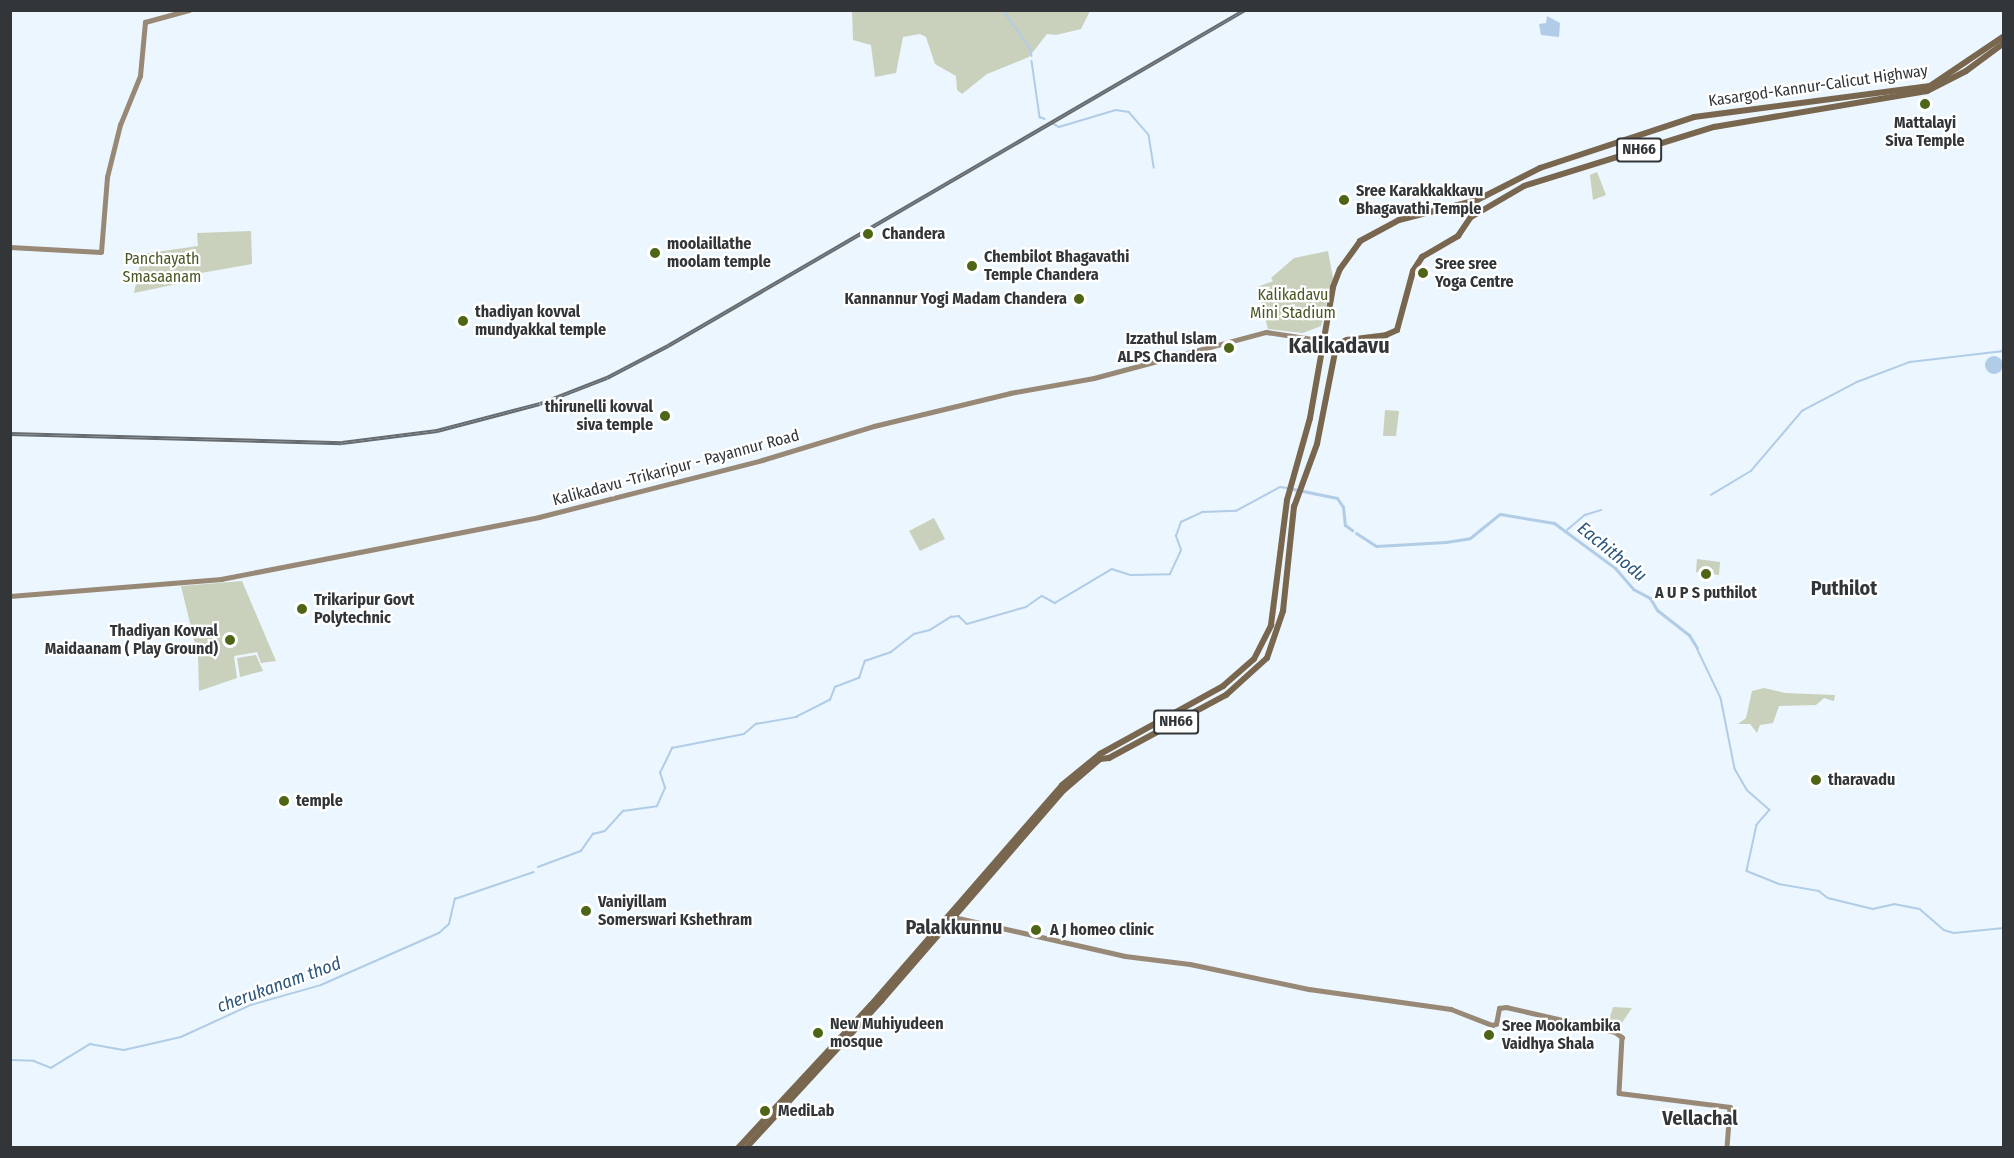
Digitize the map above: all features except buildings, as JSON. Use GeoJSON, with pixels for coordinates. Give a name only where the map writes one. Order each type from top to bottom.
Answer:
{"type":"FeatureCollection","features":[{"type":"Feature","properties":{"kind":"highway","name":"Kasargod-Kannur-Calicut Highway"},"geometry":{"type":"LineString","coordinates":[[956,909],[1047,800],[1085,764],[1223,686],[1247,667],[1261,650],[1271,625],[1285,511],[1310,418],[1322,340],[1340,269],[1360,241],[1378,228],[1477,200],[1540,168],[1694,117],[1929,86],[2004,36]]}},
{"type":"Feature","properties":{"kind":"highway","name":"Kasargod-Kannur-Calicut Highway"},"geometry":{"type":"LineString","coordinates":[[738,1148],[1064,790],[1100,759],[1109,758],[1226,695],[1266,658],[1283,611],[1294,507],[1317,444],[1340,343],[1397,330],[1419,260],[1458,236],[1471,216],[1524,186],[1714,127],[1914,95],[1951,80],[2004,43]]}},
{"type":"Feature","properties":{"kind":"highway","name":"Kasargod-Kannur-Calicut Highway"},"geometry":{"type":"LineString","coordinates":[[746,1148],[947,919]]}},
{"type":"Feature","properties":{"kind":"main road"},"geometry":{"type":"LineString","coordinates":[[10,247],[101,252],[107,177],[120,125],[140,76],[144,22],[189,10]]}},
{"type":"Feature","properties":{"kind":"main road","name":"Kasargod-Kannur-Calicut Highway"},"geometry":{"type":"LineString","coordinates":[[1991,54],[2004,49]]}},
{"type":"Feature","properties":{"kind":"main road","name":"Kalikadavu -Trikaripur - Payannur Road"},"geometry":{"type":"LineString","coordinates":[[10,596],[200,581],[328,560],[589,505],[762,460],[874,426],[1010,393],[1094,378],[1266,332],[1340,343]]}},
{"type":"Feature","properties":{"kind":"main road"},"geometry":{"type":"LineString","coordinates":[[958,918],[1114,954],[1182,963],[1309,989],[1451,1009],[1492,1025],[1496,1024],[1499,1008],[1506,1007],[1619,1033],[1622,1037],[1618,1093],[1730,1107],[1727,1148]]}},
{"type":"Feature","properties":{"kind":"green space"},"geometry":{"type":"Polygon","coordinates":[[[1090,10],[1081,29],[1056,35],[1047,34],[1029,57],[987,74],[962,94],[957,90],[956,76],[935,64],[926,37],[920,34],[903,37],[896,73],[875,77],[871,45],[853,40],[852,11],[1090,10]]]}},
{"type":"Feature","properties":{"kind":"green space"},"geometry":{"type":"Polygon","coordinates":[[[1597,172],[1606,195],[1593,200],[1590,175],[1597,172]]]}},
{"type":"Feature","properties":{"kind":"green space","name":"Panchayath Smasaanam"},"geometry":{"type":"Polygon","coordinates":[[[251,231],[252,264],[201,273],[177,284],[134,293],[142,254],[198,246],[197,233],[251,231]]]}},
{"type":"Feature","properties":{"kind":"green space","name":"Kalikadavu Mini Stadium"},"geometry":{"type":"Polygon","coordinates":[[[1328,251],[1333,278],[1321,326],[1303,333],[1268,329],[1257,287],[1273,281],[1271,278],[1294,258],[1328,251]]]}},
{"type":"Feature","properties":{"kind":"green space"},"geometry":{"type":"Polygon","coordinates":[[[1385,410],[1399,411],[1396,436],[1383,436],[1385,410]]]}},
{"type":"Feature","properties":{"kind":"green space"},"geometry":{"type":"Polygon","coordinates":[[[934,518],[945,539],[920,551],[909,531],[934,518]]]}},
{"type":"Feature","properties":{"kind":"green space"},"geometry":{"type":"Polygon","coordinates":[[[1697,559],[1720,562],[1719,575],[1696,572],[1697,559]]]}},
{"type":"Feature","properties":{"kind":"green space","name":"Thadiyan Kovval Maidaanam ( Play Ground)"},"geometry":{"type":"Polygon","coordinates":[[[242,581],[276,661],[261,663],[257,652],[234,656],[237,678],[199,691],[198,656],[181,586],[242,581]]]}},
{"type":"Feature","properties":{"kind":"green space"},"geometry":{"type":"Polygon","coordinates":[[[256,655],[263,671],[240,677],[237,658],[256,655]]]}},
{"type":"Feature","properties":{"kind":"green space"},"geometry":{"type":"Polygon","coordinates":[[[1764,688],[1785,693],[1835,695],[1834,701],[1824,698],[1816,705],[1779,706],[1773,723],[1760,725],[1757,733],[1750,724],[1738,724],[1746,718],[1752,691],[1764,688]]]}},
{"type":"Feature","properties":{"kind":"green space"},"geometry":{"type":"Polygon","coordinates":[[[1613,1007],[1632,1008],[1617,1030],[1607,1026],[1613,1007]]]}},
{"type":"Feature","properties":{"kind":"water"},"geometry":{"type":"Polygon","coordinates":[[[1547,16],[1560,23],[1559,37],[1541,35],[1539,24],[1546,23],[1547,16]]]}},
{"type":"Feature","properties":{"kind":"water"},"geometry":{"type":"Polygon","coordinates":[[[1994,356],[2000,359],[2003,365],[2000,371],[1994,374],[1988,371],[1985,365],[1988,359],[1994,356]]]}},
{"type":"Feature","properties":{"kind":"waterway"},"geometry":{"type":"LineString","coordinates":[[1003,10],[1030,48],[1032,56]]}},
{"type":"Feature","properties":{"kind":"waterway"},"geometry":{"type":"LineString","coordinates":[[1032,61],[1040,117],[1045,119]]}},
{"type":"Feature","properties":{"kind":"waterway"},"geometry":{"type":"LineString","coordinates":[[1052,123],[1059,127],[1116,110],[1129,112],[1149,135],[1154,168]]}},
{"type":"Feature","properties":{"kind":"waterway"},"geometry":{"type":"LineString","coordinates":[[1711,495],[1751,471],[1802,411],[1857,382],[1910,362],[2003,351]]}},
{"type":"Feature","properties":{"kind":"waterway","name":"cherukanam thod"},"geometry":{"type":"LineString","coordinates":[[538,867],[581,851],[593,834],[605,831],[623,811],[657,806],[665,788],[660,773],[672,748],[744,734],[756,724],[796,717],[830,700],[835,687],[859,678],[865,661],[891,652],[914,634],[930,630],[951,617],[959,616],[967,624],[1026,607],[1042,596],[1055,603],[1112,569],[1131,575],[1170,574],[1181,550],[1176,536],[1181,522],[1202,512],[1236,511],[1280,487],[1287,488]]}},
{"type":"Feature","properties":{"kind":"waterway","name":"Eachithodu"},"geometry":{"type":"LineString","coordinates":[[1293,489],[1337,498],[1343,507],[1345,525],[1352,530]]}},
{"type":"Feature","properties":{"kind":"waterway"},"geometry":{"type":"LineString","coordinates":[[1567,530],[1585,515],[1601,510]]}},
{"type":"Feature","properties":{"kind":"waterway","name":"Eachithodu"},"geometry":{"type":"LineString","coordinates":[[1356,533],[1376,546],[1446,542],[1470,538],[1500,514],[1554,523],[1615,568],[1633,589],[1650,598],[1657,610],[1689,635],[1697,648]]}},
{"type":"Feature","properties":{"kind":"waterway"},"geometry":{"type":"LineString","coordinates":[[1697,648],[1721,698],[1735,769],[1747,790],[1770,810],[1757,825],[1747,871],[1779,884],[1819,891],[1828,898],[1873,909],[1894,904],[1920,909],[1944,930],[1954,933],[2004,928]]}},
{"type":"Feature","properties":{"kind":"waterway","name":"cherukanam thod"},"geometry":{"type":"LineString","coordinates":[[10,1060],[34,1061],[51,1068],[90,1044],[124,1050],[181,1037],[251,1005],[321,985],[439,933],[449,924],[455,899],[534,872]]}},
{"type":"Feature","properties":{"kind":"railway"},"geometry":{"type":"LineString","coordinates":[[10,434],[342,443],[437,431],[540,404],[607,378],[668,346],[1245,10]]}},
{"type":"Feature","properties":{"kind":"place","name":"Mattalayi Siva Temple"},"geometry":{"type":"Point","coordinates":[1925,104]}},
{"type":"Feature","properties":{"kind":"place","name":"Sree Karakkakkavu Bhagavathi Temple"},"geometry":{"type":"Point","coordinates":[1344,200]}},
{"type":"Feature","properties":{"kind":"place","name":"Chandera"},"geometry":{"type":"Point","coordinates":[868,234]}},
{"type":"Feature","properties":{"kind":"place","name":"moolaillathe moolam temple"},"geometry":{"type":"Point","coordinates":[655,253]}},
{"type":"Feature","properties":{"kind":"place","name":"Chembilot Bhagavathi Temple Chandera"},"geometry":{"type":"Point","coordinates":[972,266]}},
{"type":"Feature","properties":{"kind":"place","name":"Sree sree Yoga Centre"},"geometry":{"type":"Point","coordinates":[1423,273]}},
{"type":"Feature","properties":{"kind":"place","name":"Kannannur Yogi Madam Chandera"},"geometry":{"type":"Point","coordinates":[1079,299]}},
{"type":"Feature","properties":{"kind":"place","name":"thadiyan kovval mundyakkal temple"},"geometry":{"type":"Point","coordinates":[463,321]}},
{"type":"Feature","properties":{"kind":"place","name":"Izzathul Islam ALPS Chandera"},"geometry":{"type":"Point","coordinates":[1229,348]}},
{"type":"Feature","properties":{"kind":"place","name":"thirunelli kovval siva temple"},"geometry":{"type":"Point","coordinates":[665,416]}},
{"type":"Feature","properties":{"kind":"place","name":"A U P S puthilot"},"geometry":{"type":"Point","coordinates":[1706,574]}},
{"type":"Feature","properties":{"kind":"place","name":"Trikaripur Govt Polytechnic"},"geometry":{"type":"Point","coordinates":[302,609]}},
{"type":"Feature","properties":{"kind":"place","name":"Thadiyan Kovval Maidaanam ( Play Ground)"},"geometry":{"type":"Point","coordinates":[230,640]}},
{"type":"Feature","properties":{"kind":"place","name":"tharavadu"},"geometry":{"type":"Point","coordinates":[1816,780]}},
{"type":"Feature","properties":{"kind":"place","name":"temple"},"geometry":{"type":"Point","coordinates":[284,801]}},
{"type":"Feature","properties":{"kind":"place","name":"Vaniyillam Somerswari Kshethram"},"geometry":{"type":"Point","coordinates":[586,911]}},
{"type":"Feature","properties":{"kind":"place","name":"A J homeo clinic"},"geometry":{"type":"Point","coordinates":[1036,930]}},
{"type":"Feature","properties":{"kind":"place","name":"New Muhiyudeen mosque"},"geometry":{"type":"Point","coordinates":[818,1033]}},
{"type":"Feature","properties":{"kind":"place","name":"Sree Mookambika Vaidhya Shala"},"geometry":{"type":"Point","coordinates":[1489,1035]}},
{"type":"Feature","properties":{"kind":"place","name":"MediLab"},"geometry":{"type":"Point","coordinates":[765,1111]}},
{"type":"Feature","properties":{"kind":"district","name":"Kalikadavu"},"geometry":{"type":"Point","coordinates":[1339,346]}},
{"type":"Feature","properties":{"kind":"district","name":"Puthilot"},"geometry":{"type":"Point","coordinates":[1844,588]}},
{"type":"Feature","properties":{"kind":"district","name":"Palakkunnu"},"geometry":{"type":"Point","coordinates":[954,927]}},
{"type":"Feature","properties":{"kind":"district","name":"Vellachal"},"geometry":{"type":"Point","coordinates":[1700,1118]}}]}
